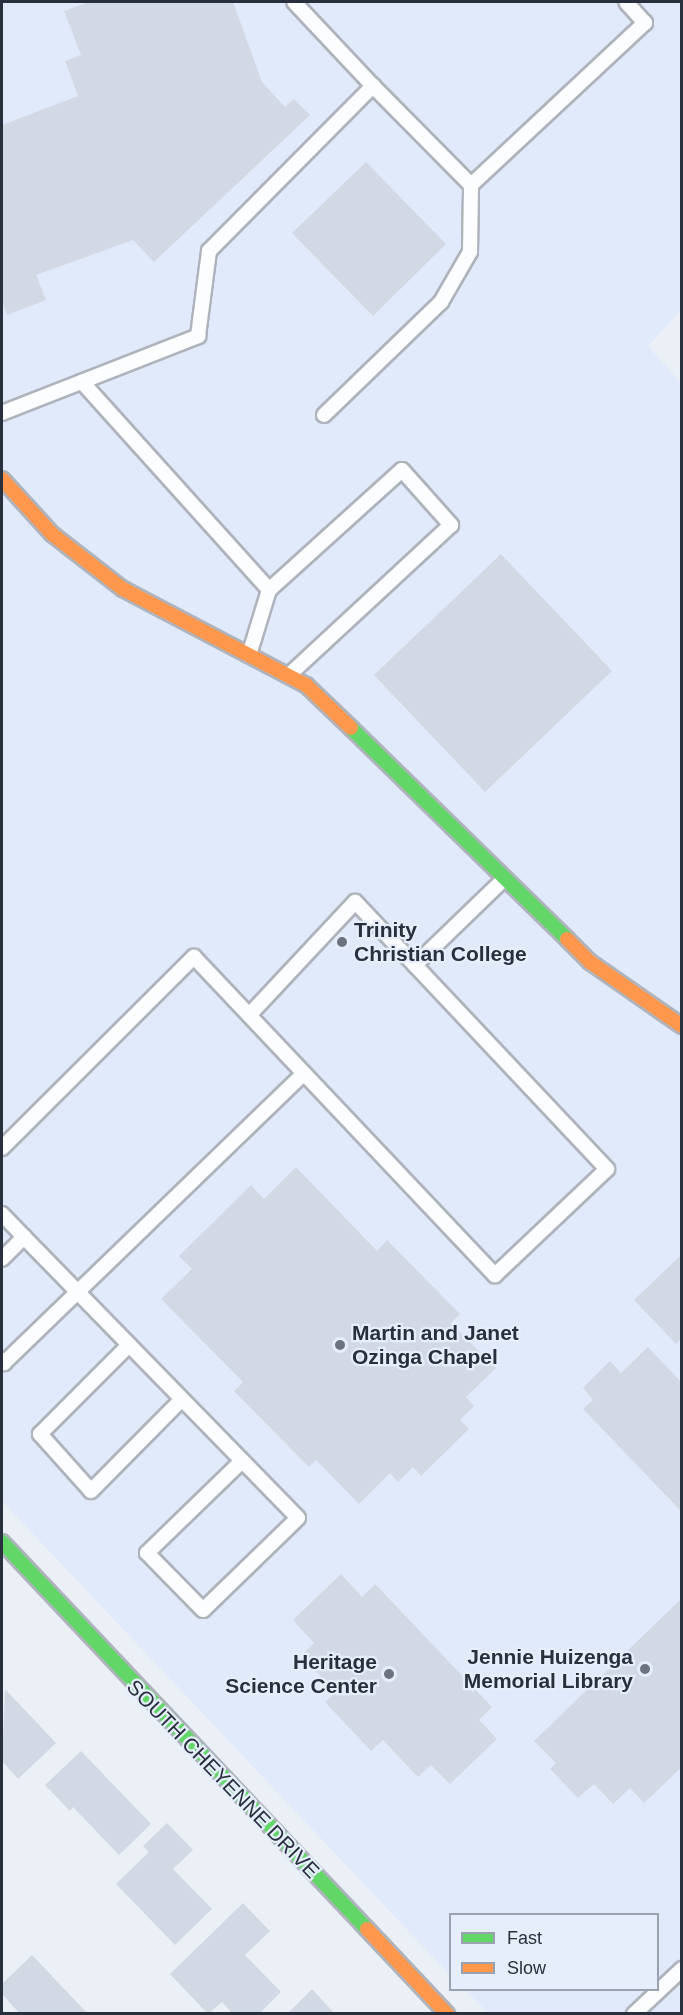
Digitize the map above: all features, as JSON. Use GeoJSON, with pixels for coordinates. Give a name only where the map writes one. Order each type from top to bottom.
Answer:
{"type":"FeatureCollection","features":[{"type":"Feature","properties":{"kind":"street"},"geometry":{"type":"LineString","coordinates":[[2,479],[52,534],[123,589],[306,685],[590,962],[681,1026]]}},
{"type":"Feature","properties":{"kind":"street","name":"SOUTH CHEYENNE DRIVE"},"geometry":{"type":"LineString","coordinates":[[2,1542],[447,2013]]}},
{"type":"Feature","properties":{"kind":"lane"},"geometry":{"type":"LineString","coordinates":[[294,2],[471,185],[470,252],[441,302],[324,415]]}},
{"type":"Feature","properties":{"kind":"lane"},"geometry":{"type":"LineString","coordinates":[[471,185],[645,23],[626,2]]}},
{"type":"Feature","properties":{"kind":"lane"},"geometry":{"type":"LineString","coordinates":[[2,413],[198,336],[209,251],[373,86]]}},
{"type":"Feature","properties":{"kind":"lane"},"geometry":{"type":"LineString","coordinates":[[82,382],[269,590]]}},
{"type":"Feature","properties":{"kind":"lane"},"geometry":{"type":"LineString","coordinates":[[249,655],[269,590],[402,470],[451,525],[288,676]]}},
{"type":"Feature","properties":{"kind":"lane"},"geometry":{"type":"LineString","coordinates":[[415,965],[504,879]]}},
{"type":"Feature","properties":{"kind":"lane"},"geometry":{"type":"LineString","coordinates":[[2,1148],[194,957],[251,1013],[304,1073],[495,1275],[607,1169],[355,902],[251,1013]]}},
{"type":"Feature","properties":{"kind":"lane"},"geometry":{"type":"LineString","coordinates":[[2,1360],[4,1363],[304,1073]]}},
{"type":"Feature","properties":{"kind":"lane"},"geometry":{"type":"LineString","coordinates":[[2,1214],[298,1518],[203,1610],[147,1553],[242,1461]]}},
{"type":"Feature","properties":{"kind":"lane"},"geometry":{"type":"LineString","coordinates":[[2,1259],[24,1238]]}},
{"type":"Feature","properties":{"kind":"lane"},"geometry":{"type":"LineString","coordinates":[[129,1345],[40,1434],[91,1491],[182,1399]]}},
{"type":"Feature","properties":{"kind":"lane"},"geometry":{"type":"LineString","coordinates":[[659,1990],[681,1969]]}},
{"type":"Feature","properties":{"kind":"lane"},"geometry":{"type":"LineString","coordinates":[[634,2013],[658,1991]]}},
{"type":"Feature","properties":{"kind":"shaded area","name":"Trinity Christian College"},"geometry":{"type":"Polygon","coordinates":[[[2,2],[681,2],[681,310],[648,346],[682,384],[681,2013],[488,2013],[466,1991],[659,1991],[659,1913],[449,1913],[449,1974],[2,1501],[2,2]]]}},
{"type":"Feature","properties":{"kind":"building"},"geometry":{"type":"Polygon","coordinates":[[[89,2],[233,2],[262,82],[285,107],[294,99],[310,115],[154,262],[133,240],[36,275],[46,300],[7,315],[2,301],[2,125],[78,96],[65,61],[81,55],[64,11],[89,2]]]}},
{"type":"Feature","properties":{"kind":"building"},"geometry":{"type":"Polygon","coordinates":[[[366,162],[446,244],[373,316],[292,233],[366,162]]]}},
{"type":"Feature","properties":{"kind":"building"},"geometry":{"type":"Polygon","coordinates":[[[501,554],[612,671],[485,792],[374,675],[501,554]]]}},
{"type":"Feature","properties":{"kind":"building","name":"Martin and Janet Ozinga Chapel"},"geometry":{"type":"Polygon","coordinates":[[[296,1167],[377,1251],[387,1240],[460,1314],[451,1323],[496,1368],[466,1397],[474,1406],[460,1420],[469,1429],[421,1476],[413,1467],[398,1482],[390,1473],[359,1504],[316,1460],[309,1467],[234,1391],[243,1382],[161,1299],[192,1269],[179,1256],[251,1185],[264,1199],[296,1167]]]}},
{"type":"Feature","properties":{"kind":"building"},"geometry":{"type":"Polygon","coordinates":[[[682,1254],[682,1338],[676,1344],[634,1300],[682,1254]]]}},
{"type":"Feature","properties":{"kind":"building"},"geometry":{"type":"Polygon","coordinates":[[[648,1347],[682,1383],[682,1512],[583,1409],[593,1400],[583,1388],[610,1361],[621,1373],[648,1347]]]}},
{"type":"Feature","properties":{"kind":"building","name":"Heritage Science Center"},"geometry":{"type":"Polygon","coordinates":[[[341,1574],[362,1597],[375,1584],[492,1707],[479,1720],[497,1739],[450,1784],[431,1765],[418,1777],[383,1740],[371,1751],[325,1702],[336,1692],[301,1656],[314,1643],[293,1620],[341,1574]]]}},
{"type":"Feature","properties":{"kind":"building","name":"Jennie Huizenga Memorial Library"},"geometry":{"type":"Polygon","coordinates":[[[682,1598],[682,1767],[644,1803],[630,1788],[613,1804],[594,1784],[578,1798],[550,1769],[556,1763],[534,1741],[682,1598]]]}},
{"type":"Feature","properties":{"kind":"building"},"geometry":{"type":"Polygon","coordinates":[[[5,1689],[56,1743],[18,1779],[2,1761],[5,1689]]]}},
{"type":"Feature","properties":{"kind":"building"},"geometry":{"type":"Polygon","coordinates":[[[81,1751],[151,1824],[119,1855],[73,1807],[70,1811],[45,1785],[81,1751]]]}},
{"type":"Feature","properties":{"kind":"building"},"geometry":{"type":"Polygon","coordinates":[[[167,1823],[193,1850],[173,1869],[212,1909],[175,1945],[116,1884],[149,1852],[143,1846],[167,1823]]]}},
{"type":"Feature","properties":{"kind":"building"},"geometry":{"type":"Polygon","coordinates":[[[243,1903],[270,1931],[245,1955],[281,1992],[259,2014],[233,2014],[222,2002],[208,2014],[170,1974],[243,1903]]]}},
{"type":"Feature","properties":{"kind":"building"},"geometry":{"type":"Polygon","coordinates":[[[32,1955],[88,2014],[20,2014],[2,1994],[2,1984],[32,1955]]]}},
{"type":"Feature","properties":{"kind":"building"},"geometry":{"type":"Polygon","coordinates":[[[312,1989],[335,2014],[287,2014],[312,1989]]]}},
{"type":"Feature","properties":{"kind":"traffic: fast"},"geometry":{"type":"LineString","coordinates":[[351,728],[567,939]]}},
{"type":"Feature","properties":{"kind":"traffic: fast"},"geometry":{"type":"LineString","coordinates":[[2,1542],[367,1929]]}},
{"type":"Feature","properties":{"kind":"traffic: slow"},"geometry":{"type":"LineString","coordinates":[[2,479],[52,534],[123,589],[306,685],[351,728]]}},
{"type":"Feature","properties":{"kind":"traffic: slow"},"geometry":{"type":"LineString","coordinates":[[567,939],[590,962],[682,1026]]}},
{"type":"Feature","properties":{"kind":"traffic: slow"},"geometry":{"type":"LineString","coordinates":[[367,1929],[447,2014]]}},
{"type":"Feature","properties":{"kind":"place","name":"Trinity Christian College"},"geometry":{"type":"Point","coordinates":[342,942]}},
{"type":"Feature","properties":{"kind":"place","name":"Martin and Janet Ozinga Chapel"},"geometry":{"type":"Point","coordinates":[340,1345]}},
{"type":"Feature","properties":{"kind":"place","name":"Jennie Huizenga Memorial Library"},"geometry":{"type":"Point","coordinates":[645,1669]}},
{"type":"Feature","properties":{"kind":"place","name":"Heritage Science Center"},"geometry":{"type":"Point","coordinates":[389,1674]}}]}
